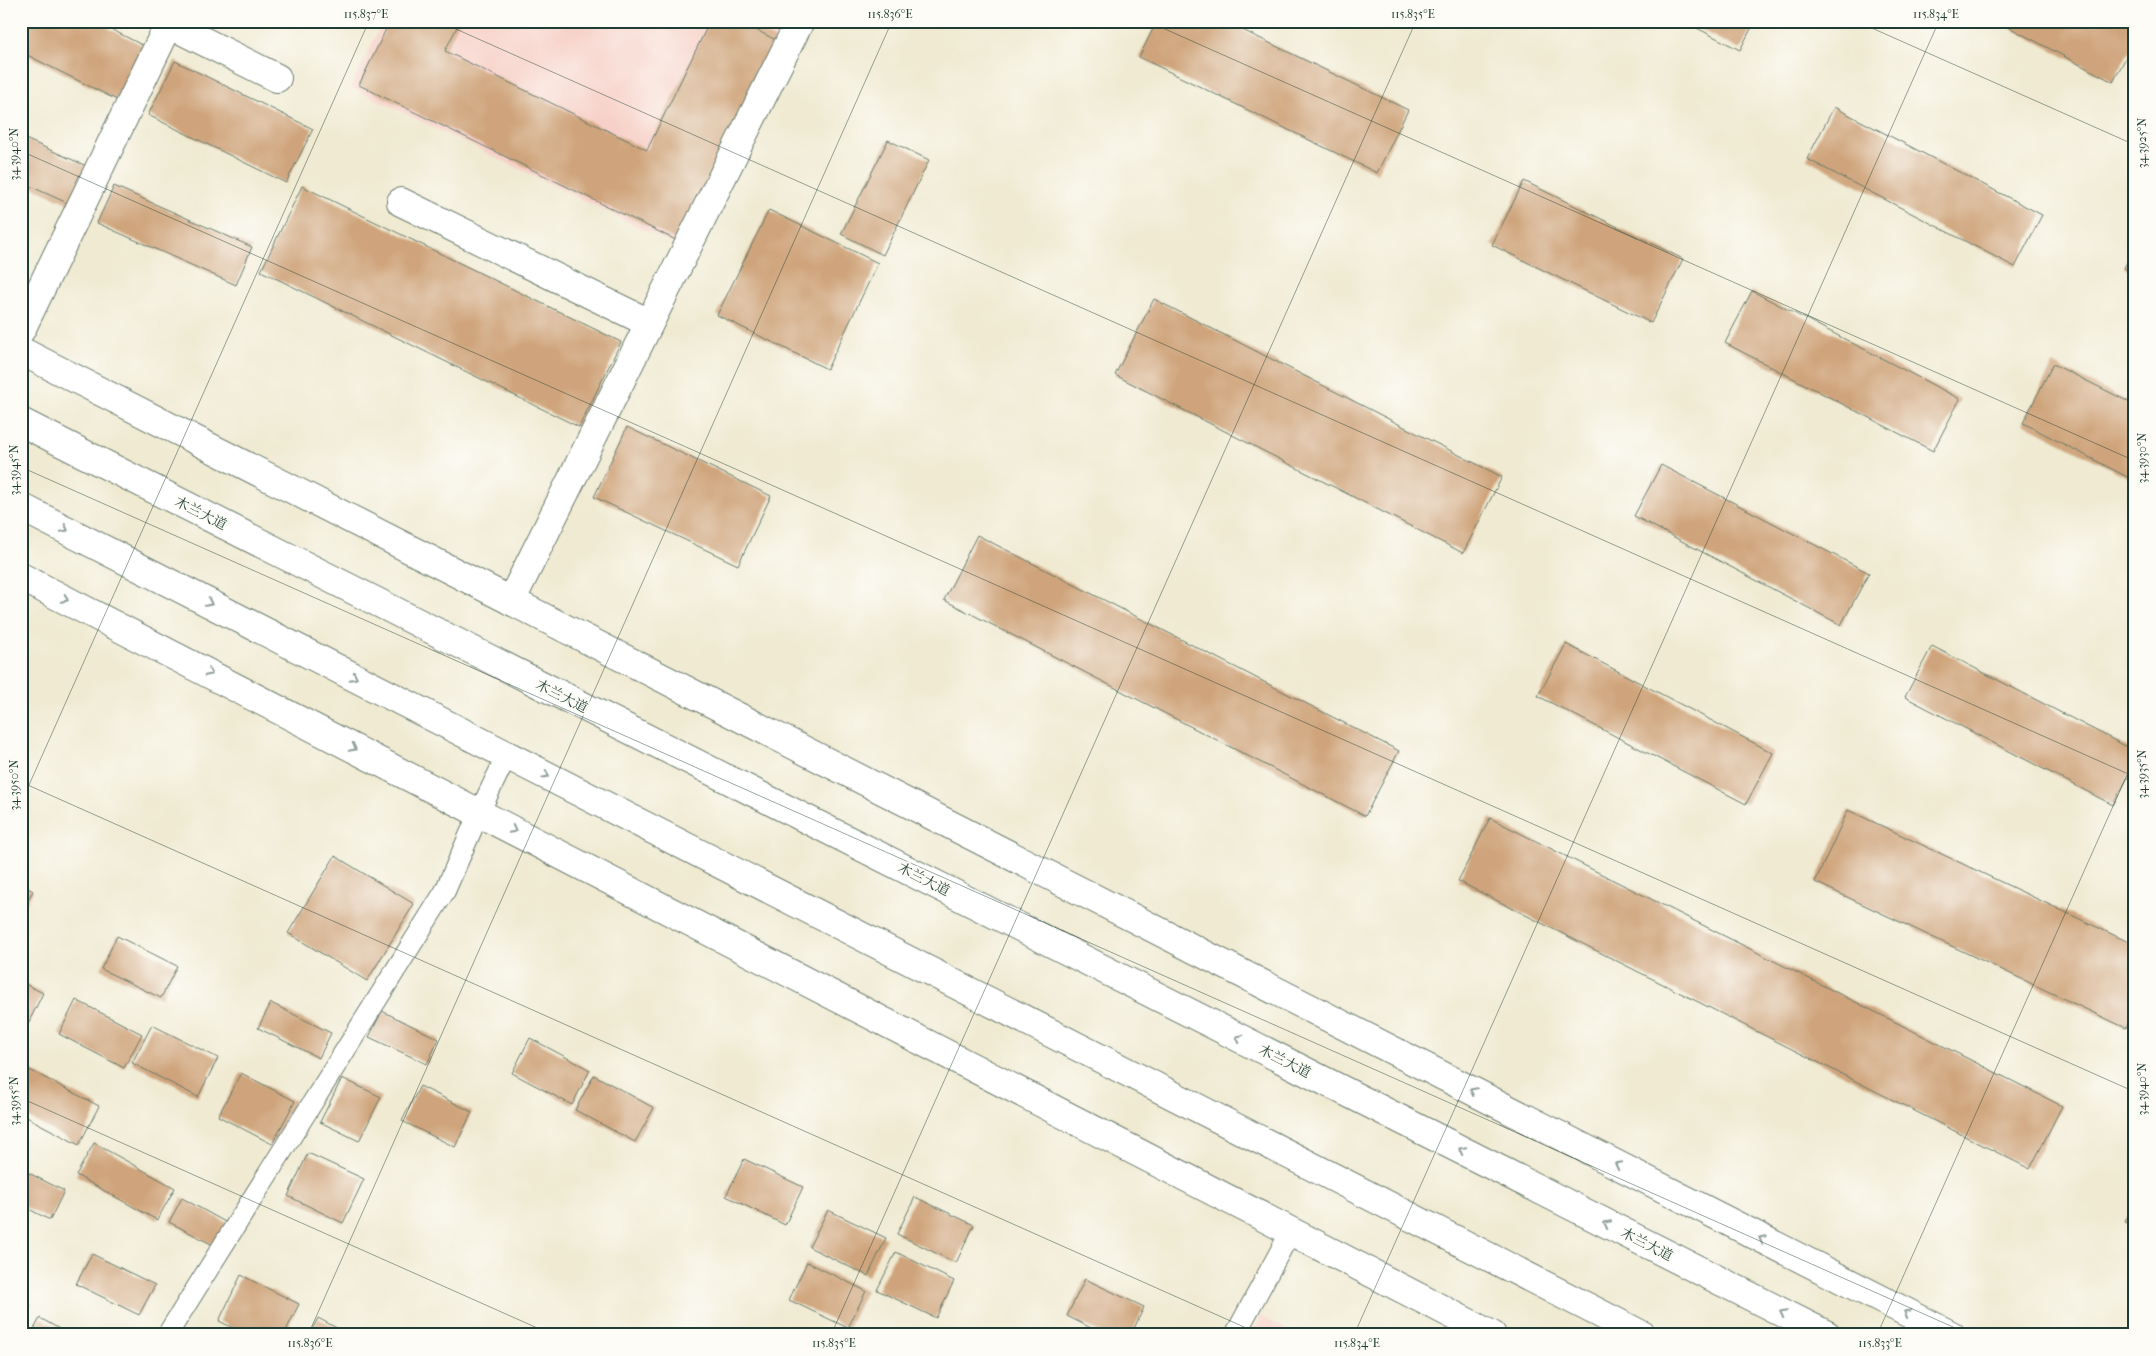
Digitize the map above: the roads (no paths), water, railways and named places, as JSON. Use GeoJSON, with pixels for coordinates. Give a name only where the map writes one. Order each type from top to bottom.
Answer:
{"type":"FeatureCollection","features":[{"type":"Feature","properties":{"kind":"main road"},"geometry":{"type":"LineString","coordinates":[[511,601],[800,21]]}},
{"type":"Feature","properties":{"kind":"main road"},"geometry":{"type":"LineString","coordinates":[[21,330],[169,24],[277,78]]}},
{"type":"Feature","properties":{"kind":"main road"},"geometry":{"type":"LineString","coordinates":[[401,202],[649,324]]}},
{"type":"Feature","properties":{"kind":"main road"},"geometry":{"type":"LineString","coordinates":[[21,351],[1951,1335]]}},
{"type":"Feature","properties":{"kind":"main road","name":"木兰大道"},"geometry":{"type":"LineString","coordinates":[[21,422],[1826,1335]]}},
{"type":"Feature","properties":{"kind":"main road"},"geometry":{"type":"LineString","coordinates":[[21,507],[1642,1335]]}},
{"type":"Feature","properties":{"kind":"main road"},"geometry":{"type":"LineString","coordinates":[[21,577],[1492,1335]]}},
{"type":"Feature","properties":{"kind":"lane"},"geometry":{"type":"LineString","coordinates":[[167,1335],[445,891],[507,755]]}},
{"type":"Feature","properties":{"kind":"lane"},"geometry":{"type":"LineString","coordinates":[[1235,1335],[1290,1231]]}}]}
